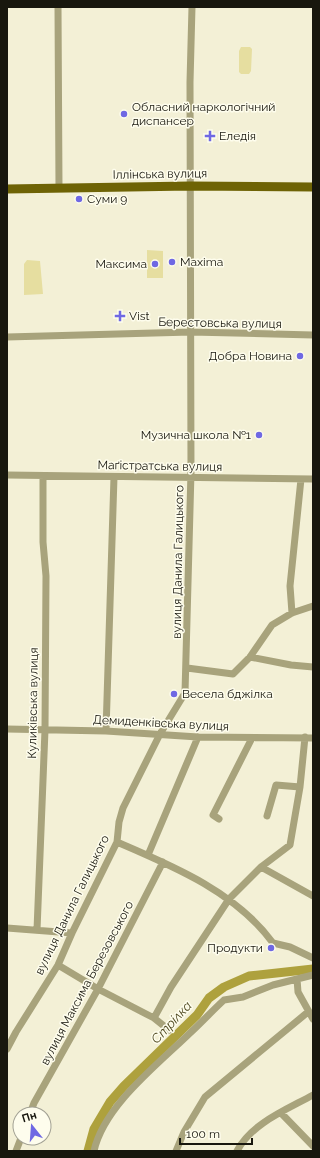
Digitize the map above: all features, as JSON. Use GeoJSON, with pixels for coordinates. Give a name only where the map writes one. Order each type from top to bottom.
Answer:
{"type":"FeatureCollection","features":[{"type":"Feature","properties":{"kind":"main road","name":"Іллінська вулиця"},"geometry":{"type":"LineString","coordinates":[[7,189],[190,186],[313,186]]}},
{"type":"Feature","properties":{"kind":"street"},"geometry":{"type":"LineString","coordinates":[[58,7],[59,188]]}},
{"type":"Feature","properties":{"kind":"street","name":"вулиця Данила Галицького"},"geometry":{"type":"LineString","coordinates":[[7,1050],[16,1032],[58,965],[72,933],[117,842],[122,808],[160,734],[185,693],[187,668],[191,477],[190,82],[192,7]]}},
{"type":"Feature","properties":{"kind":"street","name":"Берестовська вулиця"},"geometry":{"type":"LineString","coordinates":[[7,336],[191,332],[313,336]]}},
{"type":"Feature","properties":{"kind":"street","name":"Маґістратська вулиця"},"geometry":{"type":"LineString","coordinates":[[7,475],[313,478]]}},
{"type":"Feature","properties":{"kind":"street","name":"Куликівська вулиця"},"geometry":{"type":"LineString","coordinates":[[37,930],[45,730],[46,576],[43,542],[43,476]]}},
{"type":"Feature","properties":{"kind":"street"},"geometry":{"type":"LineString","coordinates":[[106,731],[114,477]]}},
{"type":"Feature","properties":{"kind":"street"},"geometry":{"type":"LineString","coordinates":[[292,613],[290,586],[301,479]]}},
{"type":"Feature","properties":{"kind":"street"},"geometry":{"type":"LineString","coordinates":[[187,668],[233,674],[250,656],[272,625],[292,613],[313,606]]}},
{"type":"Feature","properties":{"kind":"street"},"geometry":{"type":"LineString","coordinates":[[250,656],[291,665],[313,667]]}},
{"type":"Feature","properties":{"kind":"street","name":"Демиденківська вулиця"},"geometry":{"type":"LineString","coordinates":[[7,729],[106,731],[198,737],[313,738]]}},
{"type":"Feature","properties":{"kind":"street"},"geometry":{"type":"LineString","coordinates":[[148,855],[198,737]]}},
{"type":"Feature","properties":{"kind":"street"},"geometry":{"type":"LineString","coordinates":[[154,1018],[171,987],[229,899],[261,867],[290,845],[300,787],[304,737]]}},
{"type":"Feature","properties":{"kind":"street"},"geometry":{"type":"LineString","coordinates":[[219,819],[213,815],[252,738]]}},
{"type":"Feature","properties":{"kind":"street"},"geometry":{"type":"LineString","coordinates":[[266,816],[276,785],[300,787]]}},
{"type":"Feature","properties":{"kind":"street"},"geometry":{"type":"LineString","coordinates":[[117,842],[163,862],[229,899],[264,930],[273,943],[290,947],[313,958]]}},
{"type":"Feature","properties":{"kind":"street","name":"вулиця Максима Березовського"},"geometry":{"type":"LineString","coordinates":[[33,1106],[98,988],[163,862]]}},
{"type":"Feature","properties":{"kind":"street"},"geometry":{"type":"LineString","coordinates":[[261,867],[313,896]]}},
{"type":"Feature","properties":{"kind":"street"},"geometry":{"type":"LineString","coordinates":[[7,928],[72,933]]}},
{"type":"Feature","properties":{"kind":"street"},"geometry":{"type":"LineString","coordinates":[[58,965],[154,1018],[169,1030]]}},
{"type":"Feature","properties":{"kind":"street"},"geometry":{"type":"LineString","coordinates":[[94,1151],[110,1117],[133,1088],[224,1000],[243,997],[273,985],[313,975]]}},
{"type":"Feature","properties":{"kind":"street"},"geometry":{"type":"LineString","coordinates":[[297,979],[298,992],[313,1019]]}},
{"type":"Feature","properties":{"kind":"street"},"geometry":{"type":"LineString","coordinates":[[176,1151],[184,1132],[205,1097],[308,1012]]}},
{"type":"Feature","properties":{"kind":"street"},"geometry":{"type":"LineString","coordinates":[[237,1151],[243,1140],[258,1126],[313,1094]]}},
{"type":"Feature","properties":{"kind":"street"},"geometry":{"type":"LineString","coordinates":[[281,1113],[313,1146]]}},
{"type":"Feature","properties":{"kind":"shaded area"},"geometry":{"type":"Polygon","coordinates":[[[241,47],[250,47],[252,49],[251,71],[249,74],[241,74],[239,72],[239,51],[241,47]]]}},
{"type":"Feature","properties":{"kind":"shaded area","name":"Максима"},"geometry":{"type":"Polygon","coordinates":[[[147,250],[163,251],[163,278],[147,278],[147,250]]]}},
{"type":"Feature","properties":{"kind":"shaded area"},"geometry":{"type":"Polygon","coordinates":[[[27,260],[40,261],[43,294],[24,295],[24,264],[27,260]]]}},
{"type":"Feature","properties":{"kind":"waterway","name":"Стрілка"},"geometry":{"type":"LineString","coordinates":[[88,1151],[94,1129],[110,1102],[124,1086],[197,1015],[209,998],[224,987],[249,976],[313,969]]}},
{"type":"Feature","properties":{"kind":"place","name":"Обласний наркологічний диспансер"},"geometry":{"type":"Point","coordinates":[124,114]}},
{"type":"Feature","properties":{"kind":"place","name":"Еледія"},"geometry":{"type":"Point","coordinates":[210,136]}},
{"type":"Feature","properties":{"kind":"place","name":"Суми 9"},"geometry":{"type":"Point","coordinates":[79,199]}},
{"type":"Feature","properties":{"kind":"place","name":"Maxima"},"geometry":{"type":"Point","coordinates":[172,262]}},
{"type":"Feature","properties":{"kind":"place","name":"Максима"},"geometry":{"type":"Point","coordinates":[155,264]}},
{"type":"Feature","properties":{"kind":"place","name":"Vist"},"geometry":{"type":"Point","coordinates":[120,316]}},
{"type":"Feature","properties":{"kind":"place","name":"Добра Новина"},"geometry":{"type":"Point","coordinates":[300,356]}},
{"type":"Feature","properties":{"kind":"place","name":"Музична школа №1"},"geometry":{"type":"Point","coordinates":[259,435]}},
{"type":"Feature","properties":{"kind":"place","name":"Весела бджілка"},"geometry":{"type":"Point","coordinates":[174,694]}},
{"type":"Feature","properties":{"kind":"place","name":"Продукти"},"geometry":{"type":"Point","coordinates":[271,948]}}]}
